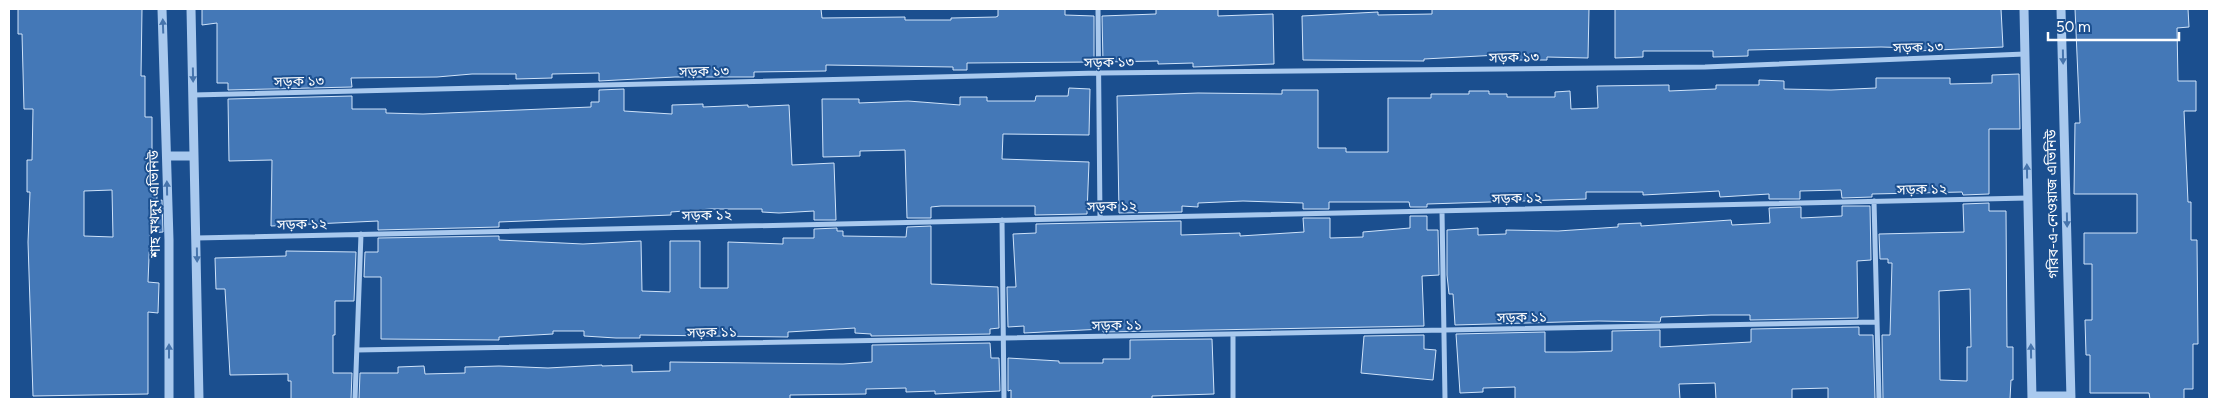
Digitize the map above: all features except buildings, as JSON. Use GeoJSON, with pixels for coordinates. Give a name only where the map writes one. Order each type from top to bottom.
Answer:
{"type":"FeatureCollection","features":[{"type":"Feature","properties":{"kind":"street","name":"শাহ মখদুম এভিনিউ"},"geometry":{"type":"LineString","coordinates":[[162,9],[169,399]]}},
{"type":"Feature","properties":{"kind":"street"},"geometry":{"type":"LineString","coordinates":[[191,9],[199,399]]}},
{"type":"Feature","properties":{"kind":"street"},"geometry":{"type":"LineString","coordinates":[[1098,9],[1100,218]]}},
{"type":"Feature","properties":{"kind":"street","name":"গরিব-এ-নেওয়াজ এভিনিউ"},"geometry":{"type":"LineString","coordinates":[[2024,9],[2032,398]]}},
{"type":"Feature","properties":{"kind":"street","name":"গরিব-এ-নেওয়াজ এভিনিউ"},"geometry":{"type":"LineString","coordinates":[[2062,9],[2071,398]]}},
{"type":"Feature","properties":{"kind":"street","name":"সড়ক ১৩"},"geometry":{"type":"LineString","coordinates":[[193,95],[1098,73],[1705,66],[2025,54]]}},
{"type":"Feature","properties":{"kind":"street"},"geometry":{"type":"LineString","coordinates":[[166,156],[194,156]]}},
{"type":"Feature","properties":{"kind":"street","name":"সড়ক ১২"},"geometry":{"type":"LineString","coordinates":[[196,238],[2028,198]]}},
{"type":"Feature","properties":{"kind":"street"},"geometry":{"type":"LineString","coordinates":[[1874,201],[1879,399]]}},
{"type":"Feature","properties":{"kind":"street"},"geometry":{"type":"LineString","coordinates":[[1442,211],[1445,399]]}},
{"type":"Feature","properties":{"kind":"street"},"geometry":{"type":"LineString","coordinates":[[1002,220],[1004,399]]}},
{"type":"Feature","properties":{"kind":"street"},"geometry":{"type":"LineString","coordinates":[[355,399],[361,234]]}},
{"type":"Feature","properties":{"kind":"street","name":"সড়ক ১১"},"geometry":{"type":"LineString","coordinates":[[357,350],[1877,322]]}},
{"type":"Feature","properties":{"kind":"street"},"geometry":{"type":"LineString","coordinates":[[1233,334],[1233,399]]}},
{"type":"Feature","properties":{"kind":"street"},"geometry":{"type":"LineString","coordinates":[[2032,398],[2071,398]]}}]}
